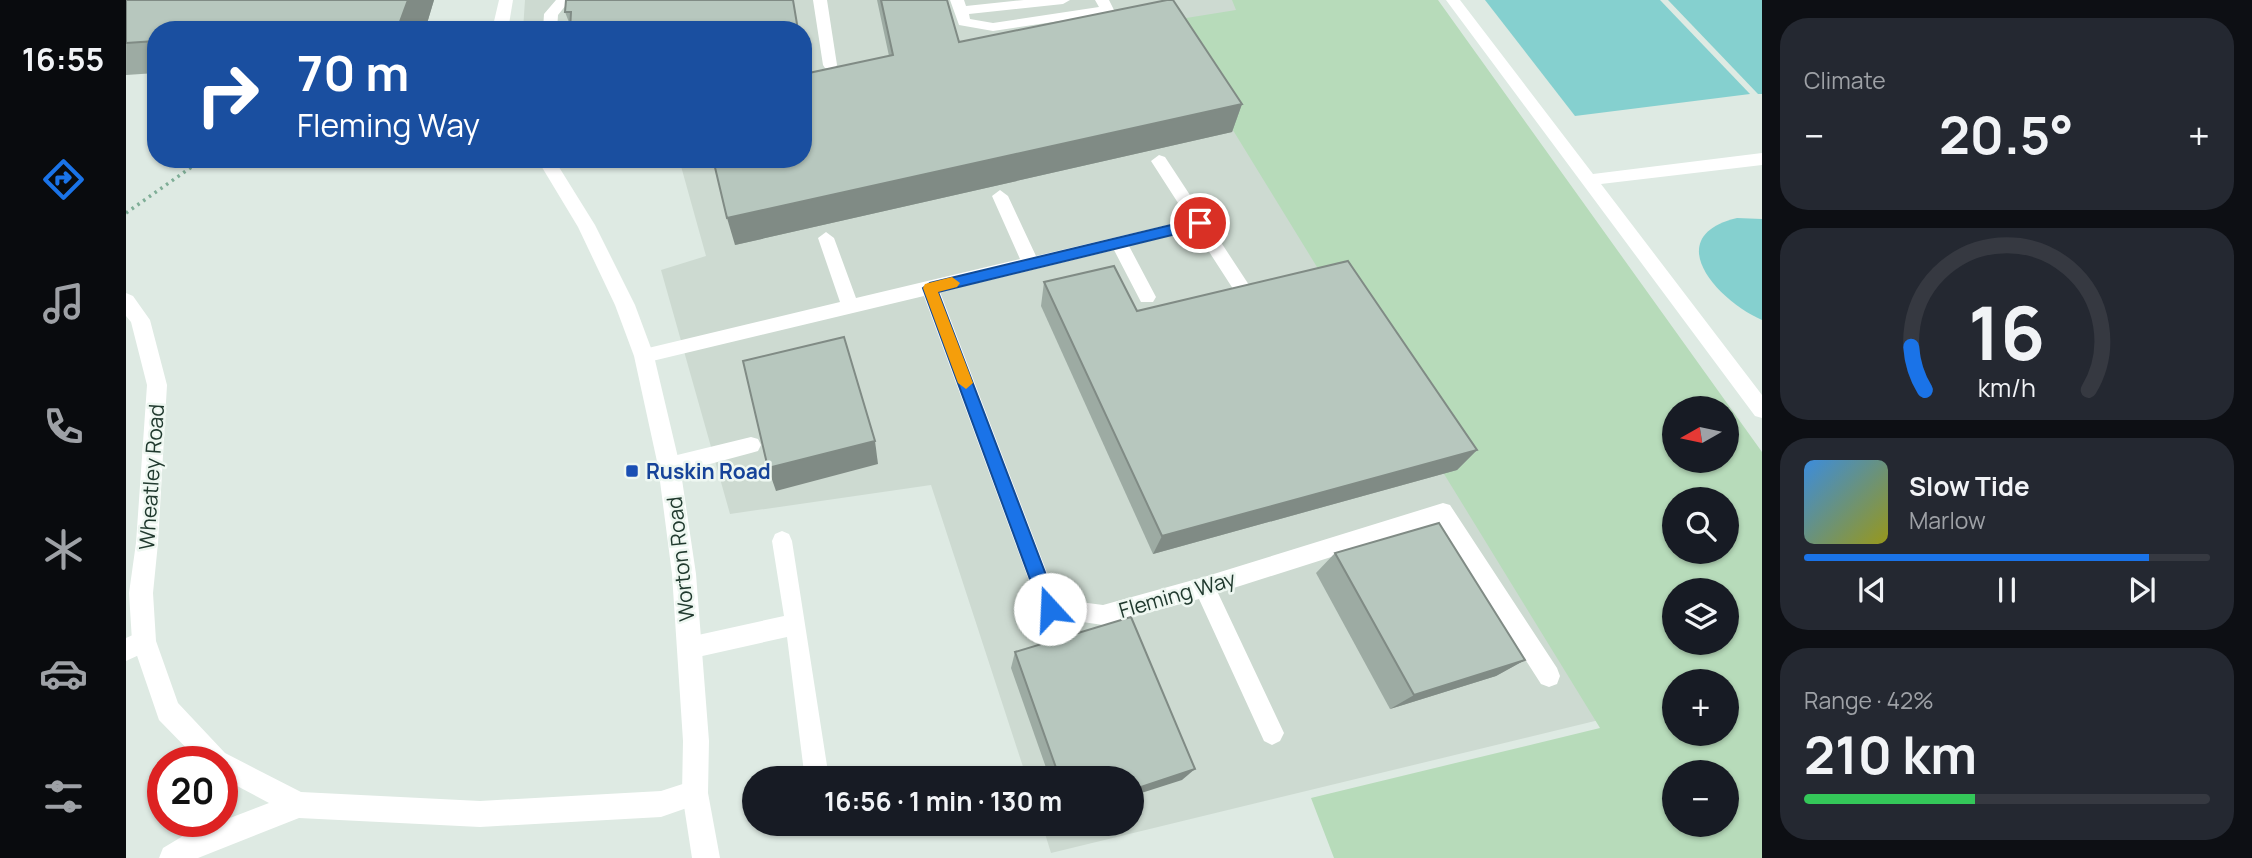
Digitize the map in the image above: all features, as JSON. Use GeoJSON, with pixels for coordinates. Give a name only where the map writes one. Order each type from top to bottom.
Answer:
{"type":"FeatureCollection","features":[{"type":"Feature","properties":{"kind":"street"},"geometry":{"type":"LineString","coordinates":[[502,21],[506,0]]}},
{"type":"Feature","properties":{"kind":"street","name":"Worton Road"},"geometry":{"type":"LineString","coordinates":[[551,168],[586,225],[625,305],[644,356],[669,466],[684,573],[696,741],[695,793],[706,858]]}},
{"type":"Feature","properties":{"kind":"street","name":"Wheatley Road"},"geometry":{"type":"LineString","coordinates":[[126,301],[140,320],[158,385],[147,543],[133,592],[135,645],[168,711],[202,746]]}},
{"type":"Feature","properties":{"kind":"street"},"geometry":{"type":"LineString","coordinates":[[238,773],[299,805]]}},
{"type":"Feature","properties":{"kind":"street"},"geometry":{"type":"LineString","coordinates":[[173,858],[193,846],[299,805],[480,814],[662,804],[695,793]]}},
{"type":"Feature","properties":{"kind":"lane"},"geometry":{"type":"LineString","coordinates":[[551,21],[551,14],[563,0]]}},
{"type":"Feature","properties":{"kind":"lane"},"geometry":{"type":"LineString","coordinates":[[820,0],[831,65]]}},
{"type":"Feature","properties":{"kind":"lane"},"geometry":{"type":"LineString","coordinates":[[1063,0],[959,5],[964,22],[993,27],[1107,10],[1102,0]]}},
{"type":"Feature","properties":{"kind":"lane"},"geometry":{"type":"LineString","coordinates":[[1453,0],[1762,410]]}},
{"type":"Feature","properties":{"kind":"lane"},"geometry":{"type":"LineString","coordinates":[[1589,180],[1762,159]]}},
{"type":"Feature","properties":{"kind":"lane"},"geometry":{"type":"LineString","coordinates":[[1159,160],[1243,290]]}},
{"type":"Feature","properties":{"kind":"lane"},"geometry":{"type":"LineString","coordinates":[[1000,196],[1031,264]]}},
{"type":"Feature","properties":{"kind":"lane"},"geometry":{"type":"LineString","coordinates":[[644,356],[1200,223]]}},
{"type":"Feature","properties":{"kind":"lane"},"geometry":{"type":"LineString","coordinates":[[826,238],[850,307]]}},
{"type":"Feature","properties":{"kind":"lane"},"geometry":{"type":"LineString","coordinates":[[1119,243],[1147,297]]}},
{"type":"Feature","properties":{"kind":"lane","name":"Fleming Way"},"geometry":{"type":"LineString","coordinates":[[930,288],[1050,609],[1103,615],[1204,587],[1443,512],[1549,676]]}},
{"type":"Feature","properties":{"kind":"lane"},"geometry":{"type":"LineString","coordinates":[[669,466],[751,446]]}},
{"type":"Feature","properties":{"kind":"lane"},"geometry":{"type":"LineString","coordinates":[[782,541],[815,766]]}},
{"type":"Feature","properties":{"kind":"lane"},"geometry":{"type":"LineString","coordinates":[[1204,587],[1272,733]]}},
{"type":"Feature","properties":{"kind":"lane"},"geometry":{"type":"LineString","coordinates":[[689,648],[796,625]]}},
{"type":"Feature","properties":{"kind":"path"},"geometry":{"type":"LineString","coordinates":[[126,213],[190,168]]}},
{"type":"Feature","properties":{"kind":"shaded area"},"geometry":{"type":"Polygon","coordinates":[[[525,0],[1243,0],[1632,712],[1144,830],[1144,766],[1023,766],[931,485],[730,514],[661,270],[706,256],[682,168],[812,168],[812,21],[524,21],[525,0]]]}},
{"type":"Feature","properties":{"kind":"shaded area"},"geometry":{"type":"Polygon","coordinates":[[[1046,836],[1121,836],[1051,853],[1046,836]]]}},
{"type":"Feature","properties":{"kind":"green space"},"geometry":{"type":"Polygon","coordinates":[[[1232,0],[1438,0],[1722,396],[1662,396],[1662,473],[1739,473],[1740,421],[1762,452],[1762,858],[1334,858],[1311,798],[1600,728],[1185,52],[1099,32],[1236,10],[1232,0]]]}},
{"type":"Feature","properties":{"kind":"water"},"geometry":{"type":"Polygon","coordinates":[[[1485,0],[1660,0],[1750,94],[1575,116],[1485,0]]]}},
{"type":"Feature","properties":{"kind":"water"},"geometry":{"type":"Polygon","coordinates":[[[1668,0],[1762,0],[1762,94],[1758,94],[1668,0]]]}},
{"type":"Feature","properties":{"kind":"water"},"geometry":{"type":"Polygon","coordinates":[[[1737,218],[1762,219],[1762,320],[1729,299],[1714,284],[1704,269],[1699,254],[1702,239],[1714,227],[1737,218]]]}},
{"type":"Feature","properties":{"kind":"building"},"geometry":{"type":"Polygon","coordinates":[[[126,0],[408,0],[400,21],[147,21],[147,42],[126,43],[126,0]]]}},
{"type":"Feature","properties":{"kind":"building"},"geometry":{"type":"Polygon","coordinates":[[[566,0],[793,0],[796,21],[570,21],[571,12],[565,12],[566,0]]]}},
{"type":"Feature","properties":{"kind":"building"},"geometry":{"type":"Polygon","coordinates":[[[881,0],[947,0],[959,42],[1173,0],[1242,104],[727,218],[715,168],[812,168],[812,72],[893,55],[881,0]]]}},
{"type":"Feature","properties":{"kind":"building"},"geometry":{"type":"Polygon","coordinates":[[[1348,261],[1477,450],[1162,536],[1044,282],[1114,266],[1137,311],[1348,261]]]}},
{"type":"Feature","properties":{"kind":"building"},"geometry":{"type":"Polygon","coordinates":[[[844,337],[875,441],[768,468],[743,361],[844,337]]]}},
{"type":"Feature","properties":{"kind":"building"},"geometry":{"type":"Polygon","coordinates":[[[1439,523],[1525,660],[1414,695],[1335,553],[1439,523]]]}},
{"type":"Feature","properties":{"kind":"building"},"geometry":{"type":"Polygon","coordinates":[[[1131,617],[1195,769],[1144,786],[1144,766],[1055,766],[1015,652],[1131,617]]]}},
{"type":"Feature","properties":{"kind":"slow traffic"},"geometry":{"type":"LineString","coordinates":[[952,283],[930,288],[966,383]]}},
{"type":"Feature","properties":{"kind":"place","name":"Ruskin Road"},"geometry":{"type":"Point","coordinates":[632,471]}},
{"type":"Feature","properties":{"kind":"route"},"geometry":{"type":"LineString","coordinates":[[1050,609],[930,288],[1200,223]]}}]}
